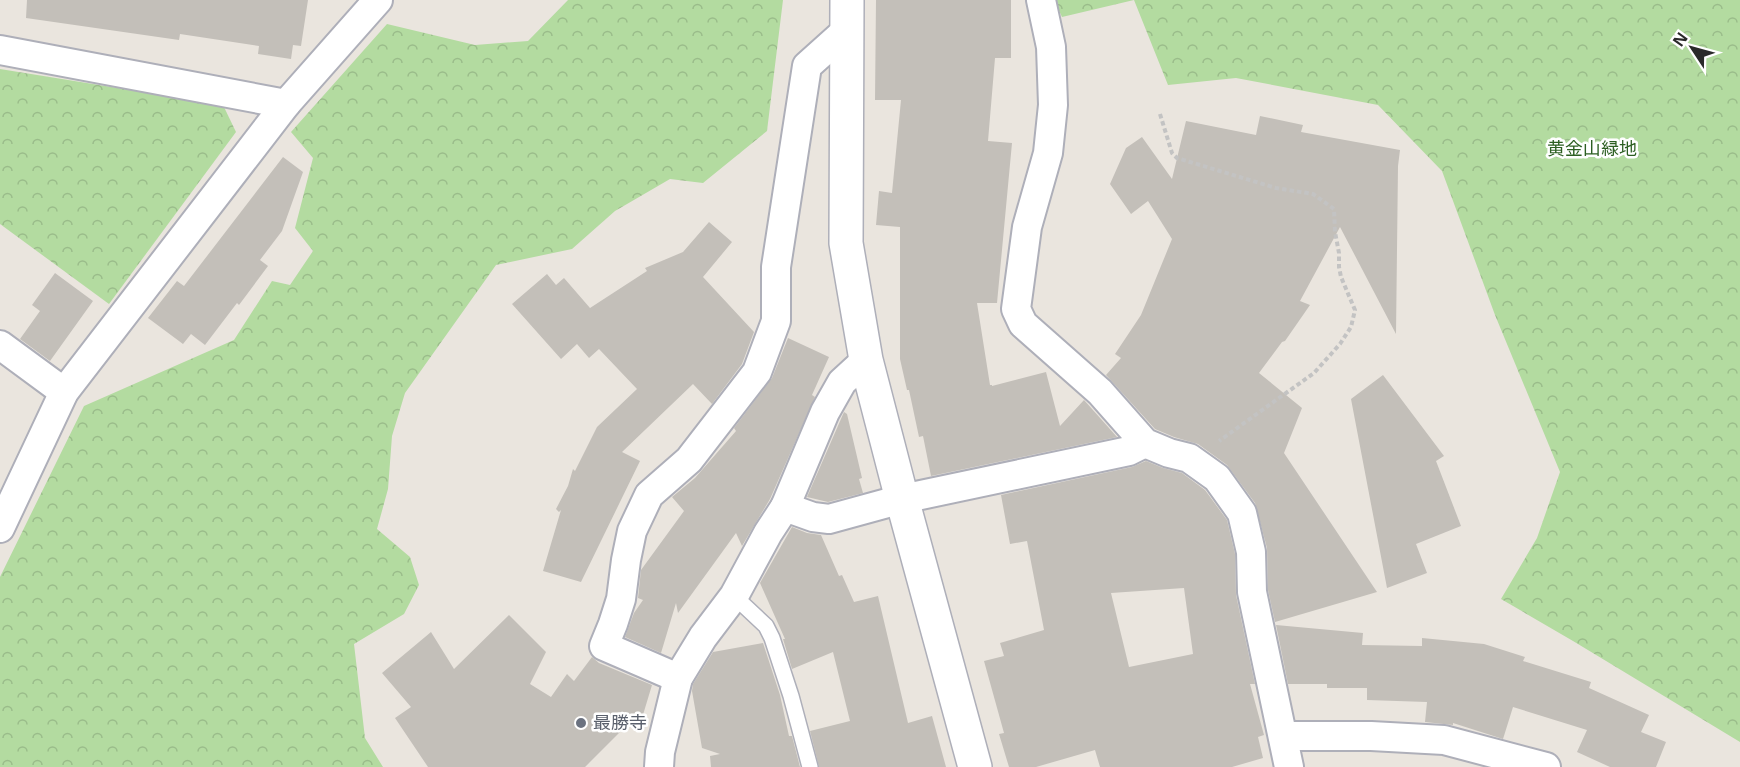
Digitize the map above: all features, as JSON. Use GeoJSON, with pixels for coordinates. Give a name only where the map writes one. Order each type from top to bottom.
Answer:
{"type":"FeatureCollection","features":[{"type":"Feature","properties":{"kind":"street"},"geometry":{"type":"LineString","coordinates":[[0,528],[64,392],[286,104],[378,0]]}},
{"type":"Feature","properties":{"kind":"street"},"geometry":{"type":"LineString","coordinates":[[1041,0],[1051,47],[1053,105],[1048,153],[1027,227],[1016,309],[1023,324],[1100,392],[1145,443],[1189,458],[1216,478],[1242,513],[1251,552],[1252,592],[1289,767]]}},
{"type":"Feature","properties":{"kind":"street"},"geometry":{"type":"LineString","coordinates":[[846,16],[846,243],[866,360],[975,767]]}},
{"type":"Feature","properties":{"kind":"street"},"geometry":{"type":"LineString","coordinates":[[678,678],[603,646],[621,599],[632,531],[649,495],[689,460],[757,372],[776,321],[776,267],[807,66],[846,16]]}},
{"type":"Feature","properties":{"kind":"street"},"geometry":{"type":"LineString","coordinates":[[0,50],[286,104]]}},
{"type":"Feature","properties":{"kind":"street"},"geometry":{"type":"LineString","coordinates":[[0,345],[64,392]]}},
{"type":"Feature","properties":{"kind":"street"},"geometry":{"type":"LineString","coordinates":[[659,767],[660,752],[678,678],[734,596],[768,533],[785,507],[825,412],[842,382],[866,360]]}},
{"type":"Feature","properties":{"kind":"street"},"geometry":{"type":"LineString","coordinates":[[785,507],[813,517],[830,519],[902,499],[1129,451],[1145,443]]}},
{"type":"Feature","properties":{"kind":"street"},"geometry":{"type":"LineString","coordinates":[[1283,736],[1371,736],[1444,753],[1546,767]]}},
{"type":"Feature","properties":{"kind":"lane"},"geometry":{"type":"LineString","coordinates":[[734,596],[766,626],[772,638],[791,696],[810,767]]}},
{"type":"Feature","properties":{"kind":"path"},"geometry":{"type":"LineString","coordinates":[[1160,114],[1172,153],[1177,158],[1276,188],[1313,194],[1334,209],[1341,277],[1355,310],[1351,327],[1340,344],[1314,373],[1228,433],[1208,451],[1189,458]]}},
{"type":"Feature","properties":{"kind":"green space"},"geometry":{"type":"Polygon","coordinates":[[[568,0],[783,0],[767,131],[703,183],[670,179],[615,211],[572,249],[496,265],[405,393],[392,436],[388,489],[377,529],[410,557],[419,585],[404,614],[354,644],[365,738],[383,767],[0,767],[0,577],[84,406],[234,340],[272,281],[290,285],[313,251],[295,228],[313,158],[291,132],[387,24],[475,45],[528,41],[568,0]]]}},
{"type":"Feature","properties":{"kind":"green space"},"geometry":{"type":"Polygon","coordinates":[[[1054,0],[1134,0],[1062,17],[1054,0]]]}},
{"type":"Feature","properties":{"kind":"green space","name":"黄金山緑地"},"geometry":{"type":"Polygon","coordinates":[[[1134,0],[1740,0],[1740,742],[1501,599],[1537,538],[1560,472],[1495,315],[1442,171],[1378,105],[1236,78],[1168,85],[1134,0]]]}},
{"type":"Feature","properties":{"kind":"green space"},"geometry":{"type":"Polygon","coordinates":[[[0,69],[223,105],[236,132],[109,304],[0,224],[0,69]]]}},
{"type":"Feature","properties":{"kind":"building"},"geometry":{"type":"Polygon","coordinates":[[[27,0],[308,0],[301,46],[293,45],[291,59],[258,54],[259,46],[180,34],[179,40],[26,18],[27,0]]]}},
{"type":"Feature","properties":{"kind":"building"},"geometry":{"type":"Polygon","coordinates":[[[876,0],[1011,0],[1011,58],[995,58],[988,141],[1012,143],[997,303],[977,303],[990,385],[1046,372],[1060,426],[1084,400],[1117,437],[931,476],[923,436],[919,437],[900,359],[900,227],[876,225],[879,191],[892,193],[901,100],[875,100],[876,0]]]}},
{"type":"Feature","properties":{"kind":"building"},"geometry":{"type":"Polygon","coordinates":[[[1260,116],[1303,125],[1301,132],[1400,150],[1396,334],[1340,227],[1300,301],[1310,305],[1259,373],[1302,408],[1284,453],[1377,592],[1275,622],[1268,590],[1267,548],[1255,503],[1227,465],[1198,444],[1155,429],[1106,375],[1121,358],[1115,354],[1141,315],[1172,239],[1148,201],[1131,214],[1110,184],[1126,148],[1142,137],[1172,179],[1186,121],[1256,135],[1260,116]]]}},
{"type":"Feature","properties":{"kind":"building"},"geometry":{"type":"Polygon","coordinates":[[[283,157],[303,172],[282,231],[260,260],[268,266],[205,345],[191,334],[183,344],[148,318],[177,281],[184,286],[283,157]]]}},
{"type":"Feature","properties":{"kind":"building"},"geometry":{"type":"Polygon","coordinates":[[[709,222],[732,242],[703,277],[754,332],[742,364],[712,404],[693,384],[622,452],[640,461],[581,582],[543,571],[561,510],[559,512],[556,509],[568,486],[573,469],[575,471],[597,427],[637,389],[599,349],[589,358],[577,344],[561,359],[512,304],[547,274],[556,285],[564,278],[590,308],[647,271],[645,268],[683,252],[709,222]]]}},
{"type":"Feature","properties":{"kind":"building"},"geometry":{"type":"Polygon","coordinates":[[[55,273],[93,301],[50,361],[20,339],[40,311],[32,305],[55,273]]]}},
{"type":"Feature","properties":{"kind":"building"},"geometry":{"type":"Polygon","coordinates":[[[788,338],[829,357],[812,395],[815,397],[770,499],[742,546],[736,533],[678,613],[676,603],[661,653],[625,637],[634,613],[643,600],[638,598],[641,570],[684,511],[672,497],[695,478],[736,431],[734,428],[772,378],[788,338]]]}},
{"type":"Feature","properties":{"kind":"building"},"geometry":{"type":"Polygon","coordinates":[[[1383,375],[1444,456],[1436,461],[1461,526],[1416,544],[1427,573],[1387,588],[1351,399],[1383,375]]]}},
{"type":"Feature","properties":{"kind":"building"},"geometry":{"type":"Polygon","coordinates":[[[844,412],[847,414],[862,478],[859,479],[863,493],[828,502],[807,497],[844,412]]]}},
{"type":"Feature","properties":{"kind":"building"},"geometry":{"type":"Polygon","coordinates":[[[1146,461],[1182,473],[1205,490],[1227,520],[1235,554],[1236,595],[1255,684],[1250,684],[1264,735],[1258,737],[1263,758],[1232,767],[1100,767],[1095,750],[1036,767],[1009,767],[999,734],[1004,733],[984,661],[1004,656],[1000,643],[1044,630],[1027,541],[1010,544],[1001,495],[1132,467],[1146,461]],[[1184,588],[1111,593],[1129,667],[1193,654],[1184,588]]]}},
{"type":"Feature","properties":{"kind":"building"},"geometry":{"type":"Polygon","coordinates":[[[792,527],[821,535],[839,576],[842,575],[854,602],[878,596],[908,723],[932,716],[946,767],[819,767],[810,731],[850,721],[833,652],[792,669],[783,639],[785,639],[760,583],[792,527]]]}},
{"type":"Feature","properties":{"kind":"building"},"geometry":{"type":"Polygon","coordinates":[[[509,615],[546,652],[530,684],[551,697],[567,674],[574,681],[592,657],[599,663],[652,685],[639,728],[627,725],[585,767],[428,767],[395,718],[411,707],[382,673],[431,632],[454,669],[509,615]]]}},
{"type":"Feature","properties":{"kind":"building"},"geometry":{"type":"Polygon","coordinates":[[[1276,625],[1363,633],[1362,645],[1422,646],[1422,638],[1484,644],[1525,657],[1523,661],[1591,682],[1589,688],[1649,715],[1641,732],[1666,742],[1656,767],[1610,767],[1577,752],[1587,730],[1513,707],[1503,739],[1453,723],[1453,725],[1425,722],[1427,702],[1367,700],[1367,688],[1327,688],[1327,684],[1288,684],[1276,625]]]}},
{"type":"Feature","properties":{"kind":"building"},"geometry":{"type":"Polygon","coordinates":[[[763,643],[800,767],[711,767],[710,756],[720,754],[702,748],[692,691],[693,684],[713,652],[763,643]]]}},
{"type":"Feature","properties":{"kind":"place","name":"最勝寺"},"geometry":{"type":"Point","coordinates":[581,723]}}]}
